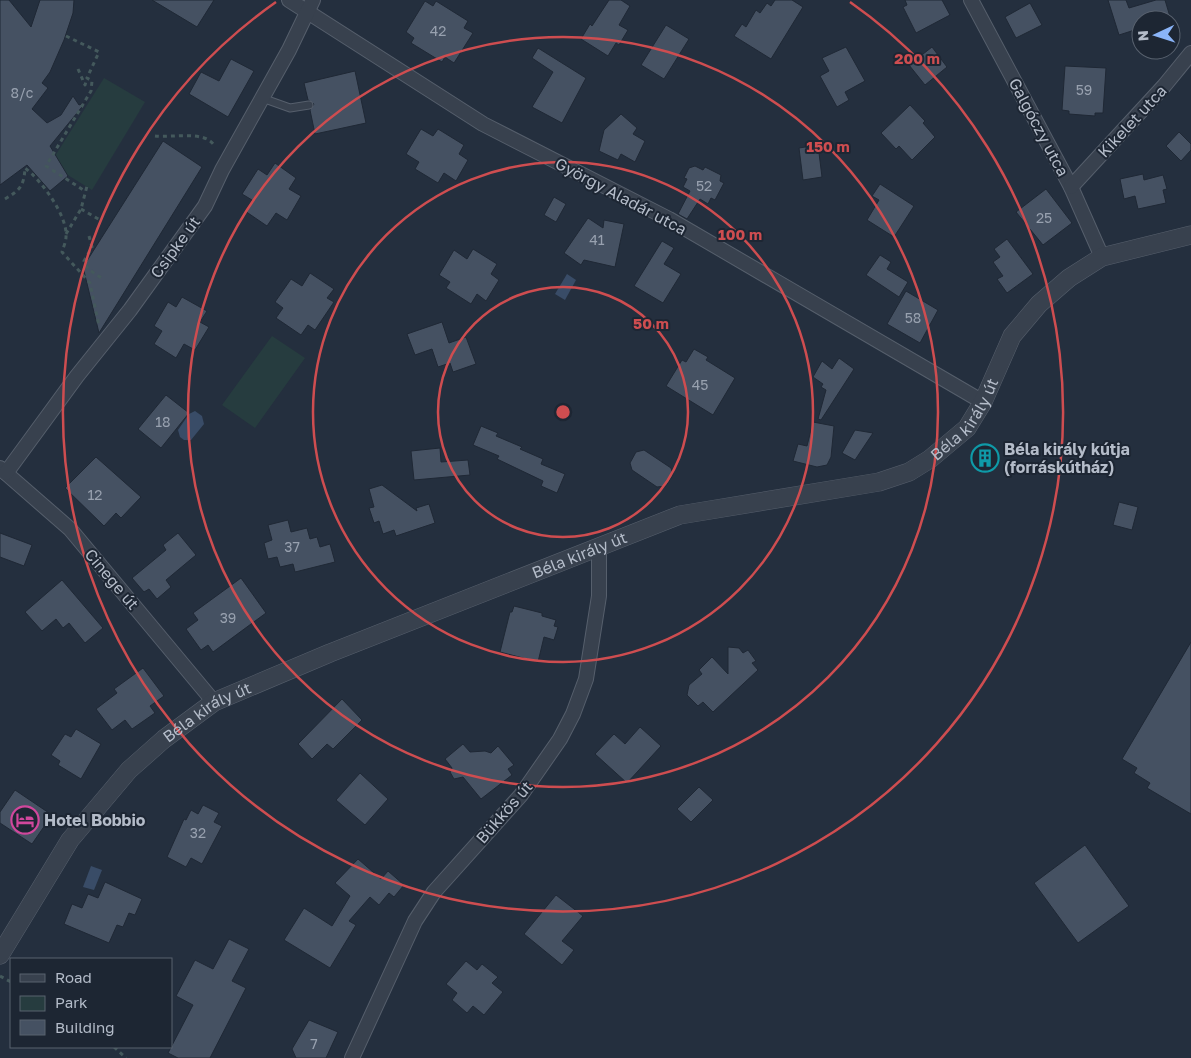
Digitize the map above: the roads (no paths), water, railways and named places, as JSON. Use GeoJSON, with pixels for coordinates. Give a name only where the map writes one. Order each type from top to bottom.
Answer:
{"type":"FeatureCollection","features":[{"type":"Feature","properties":{"kind":"street","name":"György Aladár utca"},"geometry":{"type":"LineString","coordinates":[[289,0],[310,6],[483,124],[669,219],[983,402]]}},
{"type":"Feature","properties":{"kind":"street","name":"Galgóczy utca"},"geometry":{"type":"LineString","coordinates":[[971,0],[1071,187],[1102,257]]}},
{"type":"Feature","properties":{"kind":"street","name":"Csipke út"},"geometry":{"type":"LineString","coordinates":[[3,470],[130,310],[205,206],[222,170],[310,6]]}},
{"type":"Feature","properties":{"kind":"street","name":"Kikelet utca"},"geometry":{"type":"LineString","coordinates":[[1071,187],[1164,86],[1191,53]]}},
{"type":"Feature","properties":{"kind":"street","name":"Béla király út"},"geometry":{"type":"LineString","coordinates":[[0,955],[70,840],[129,770],[164,739],[214,702],[680,515],[879,482],[909,472],[930,459],[967,428],[983,402],[1012,336],[1039,304],[1069,278],[1102,257],[1191,235]]}},
{"type":"Feature","properties":{"kind":"street","name":"Cinege út"},"geometry":{"type":"LineString","coordinates":[[3,470],[70,529],[214,702]]}},
{"type":"Feature","properties":{"kind":"street","name":"Bükkös út"},"geometry":{"type":"LineString","coordinates":[[352,1058],[415,921],[434,892],[521,795],[560,739],[586,679],[599,596],[599,546]]}},
{"type":"Feature","properties":{"kind":"lane"},"geometry":{"type":"LineString","coordinates":[[262,98],[290,108],[309,105]]}},
{"type":"Feature","properties":{"kind":"water"},"geometry":{"type":"Polygon","coordinates":[[[567,274],[576,280],[565,300],[555,294],[567,274]]]}},
{"type":"Feature","properties":{"kind":"water"},"geometry":{"type":"Polygon","coordinates":[[[195,411],[202,416],[204,424],[191,440],[184,440],[180,437],[178,430],[189,414],[195,411]]]}},
{"type":"Feature","properties":{"kind":"water"},"geometry":{"type":"Polygon","coordinates":[[[91,866],[102,870],[94,890],[83,887],[91,866]]]}},
{"type":"Feature","properties":{"kind":"place","name":"Béla király kútja (forráskútház)"},"geometry":{"type":"Point","coordinates":[985,458]}},
{"type":"Feature","properties":{"kind":"place","name":"Hotel Bobbio"},"geometry":{"type":"Point","coordinates":[25,820]}}]}
